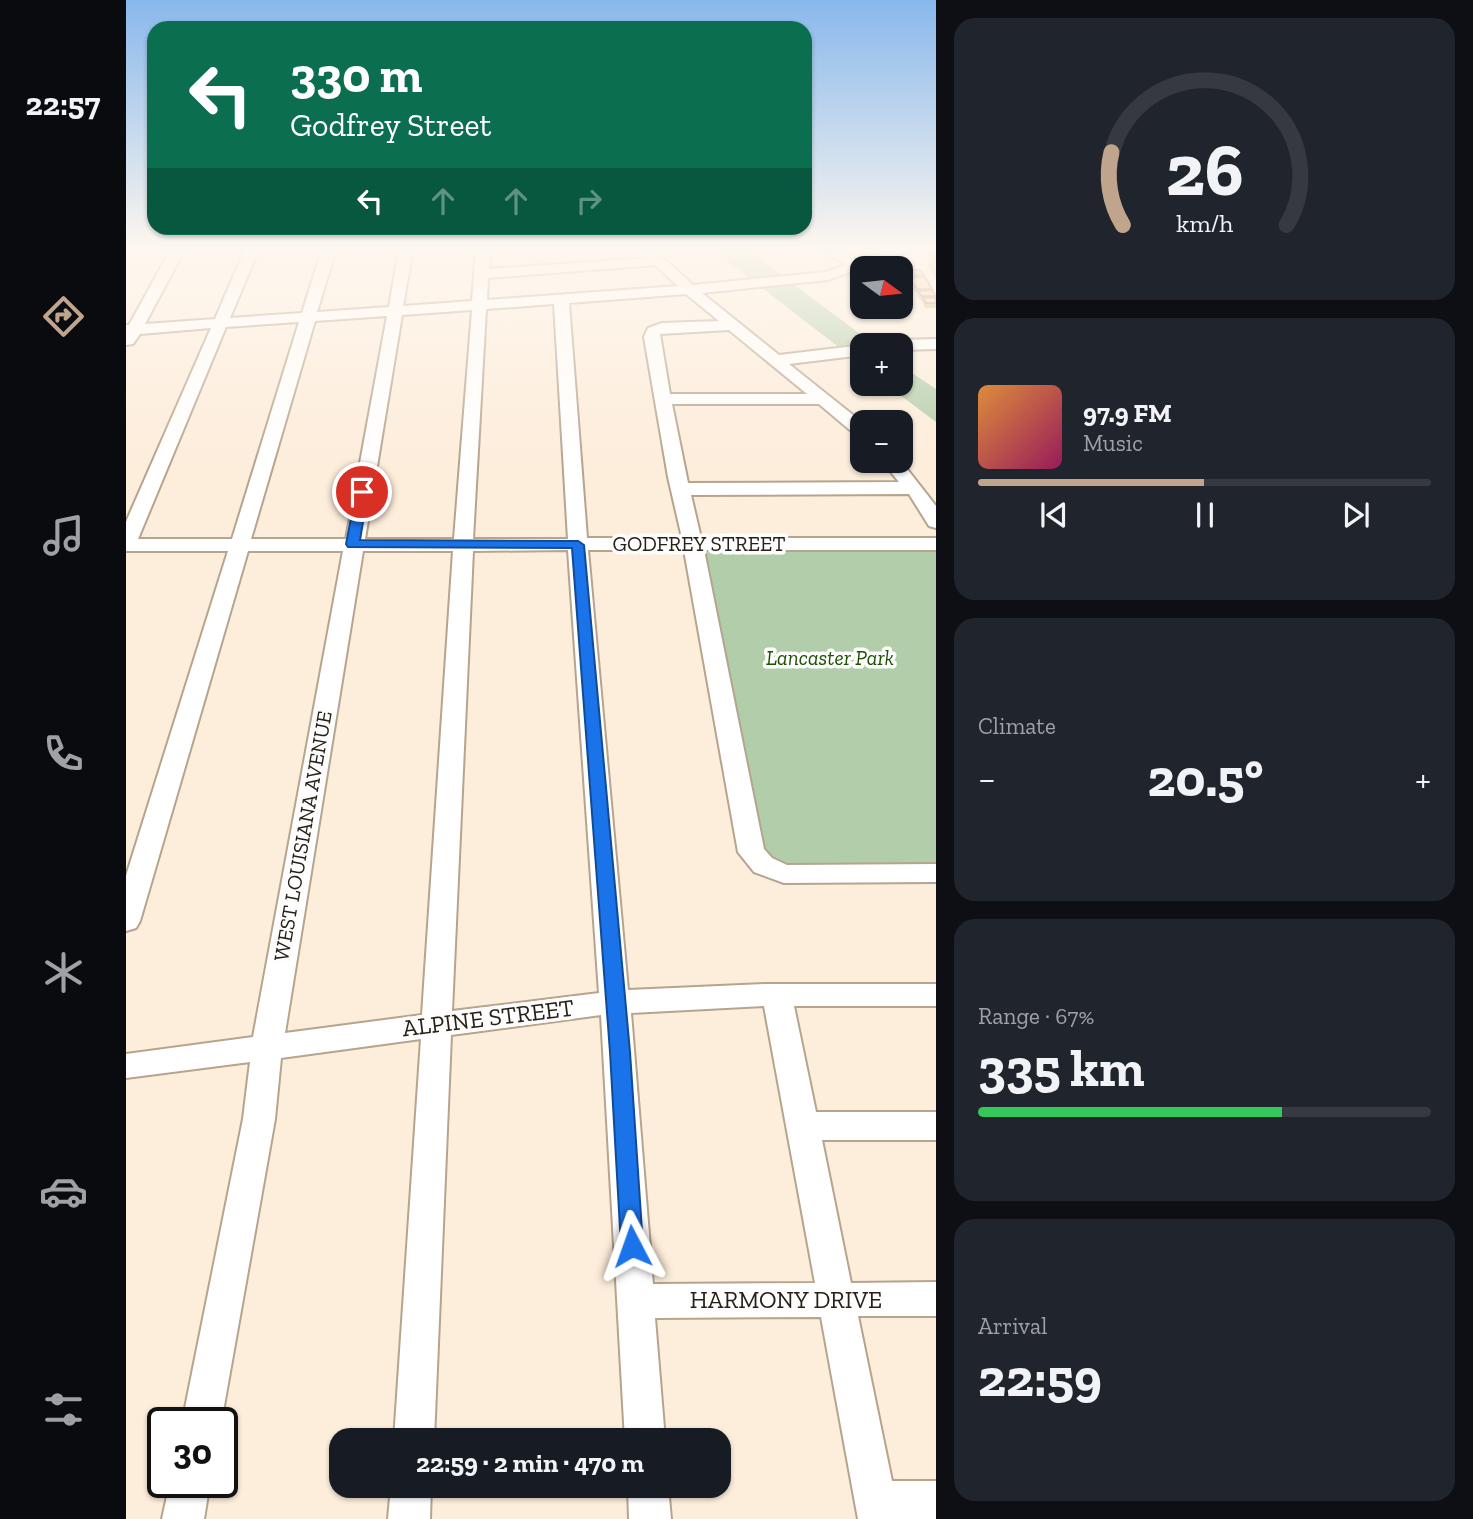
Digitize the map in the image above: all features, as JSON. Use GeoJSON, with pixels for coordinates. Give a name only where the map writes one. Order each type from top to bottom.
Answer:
{"type":"FeatureCollection","features":[{"type":"Feature","properties":{"kind":"street"},"geometry":{"type":"LineString","coordinates":[[126,545],[222,320]]}},
{"type":"Feature","properties":{"kind":"street"},"geometry":{"type":"LineString","coordinates":[[126,345],[130,330],[272,320]]}},
{"type":"Feature","properties":{"kind":"street"},"geometry":{"type":"LineString","coordinates":[[126,921],[308,320]]}},
{"type":"Feature","properties":{"kind":"street","name":"WEST LOUISIANA AVENUE"},"geometry":{"type":"LineString","coordinates":[[204,1407],[259,1119],[267,1046],[392,320]]}},
{"type":"Feature","properties":{"kind":"street"},"geometry":{"type":"LineString","coordinates":[[415,1428],[463,544],[478,320]]}},
{"type":"Feature","properties":{"kind":"street"},"geometry":{"type":"LineString","coordinates":[[562,320],[578,545],[620,1052],[644,1428]]}},
{"type":"Feature","properties":{"kind":"street"},"geometry":{"type":"LineString","coordinates":[[728,320],[850,421]]}},
{"type":"Feature","properties":{"kind":"street"},"geometry":{"type":"LineString","coordinates":[[734,325],[675,327],[653,331],[663,399],[751,852],[763,865],[784,874],[936,873]]}},
{"type":"Feature","properties":{"kind":"street"},"geometry":{"type":"LineString","coordinates":[[913,345],[936,344]]}},
{"type":"Feature","properties":{"kind":"street"},"geometry":{"type":"LineString","coordinates":[[779,360],[850,351]]}},
{"type":"Feature","properties":{"kind":"street"},"geometry":{"type":"LineString","coordinates":[[663,399],[824,399]]}},
{"type":"Feature","properties":{"kind":"street"},"geometry":{"type":"LineString","coordinates":[[901,473],[936,522]]}},
{"type":"Feature","properties":{"kind":"street"},"geometry":{"type":"LineString","coordinates":[[680,489],[914,488]]}},
{"type":"Feature","properties":{"kind":"street","name":"GODFREY STREET"},"geometry":{"type":"LineString","coordinates":[[126,545],[936,544]]}},
{"type":"Feature","properties":{"kind":"street"},"geometry":{"type":"LineString","coordinates":[[777,995],[877,1510],[936,1501]]}},
{"type":"Feature","properties":{"kind":"street","name":"ALPINE STREET"},"geometry":{"type":"LineString","coordinates":[[126,1066],[614,1002],[777,995],[936,995]]}},
{"type":"Feature","properties":{"kind":"street"},"geometry":{"type":"LineString","coordinates":[[803,1126],[936,1126]]}},
{"type":"Feature","properties":{"kind":"street","name":"HARMONY DRIVE"},"geometry":{"type":"LineString","coordinates":[[635,1301],[936,1299]]}},
{"type":"Feature","properties":{"kind":"street"},"geometry":{"type":"LineString","coordinates":[[183,1519],[187,1498]]}},
{"type":"Feature","properties":{"kind":"street"},"geometry":{"type":"LineString","coordinates":[[409,1519],[410,1498]]}},
{"type":"Feature","properties":{"kind":"street"},"geometry":{"type":"LineString","coordinates":[[649,1498],[650,1519]]}},
{"type":"Feature","properties":{"kind":"green space"},"geometry":{"type":"Polygon","coordinates":[[[803,320],[841,320],[859,333],[850,333],[850,356],[803,320]]]}},
{"type":"Feature","properties":{"kind":"green space"},"geometry":{"type":"Polygon","coordinates":[[[913,374],[936,389],[936,422],[901,396],[913,396],[913,374]]]}},
{"type":"Feature","properties":{"kind":"green space","name":"Lancaster Park"},"geometry":{"type":"Polygon","coordinates":[[[936,551],[936,868],[780,867],[760,857],[699,552],[936,551]]]}},
{"type":"Feature","properties":{"kind":"route"},"geometry":{"type":"LineString","coordinates":[[362,492],[353,544],[578,545],[620,1052],[632,1246]]}}]}
